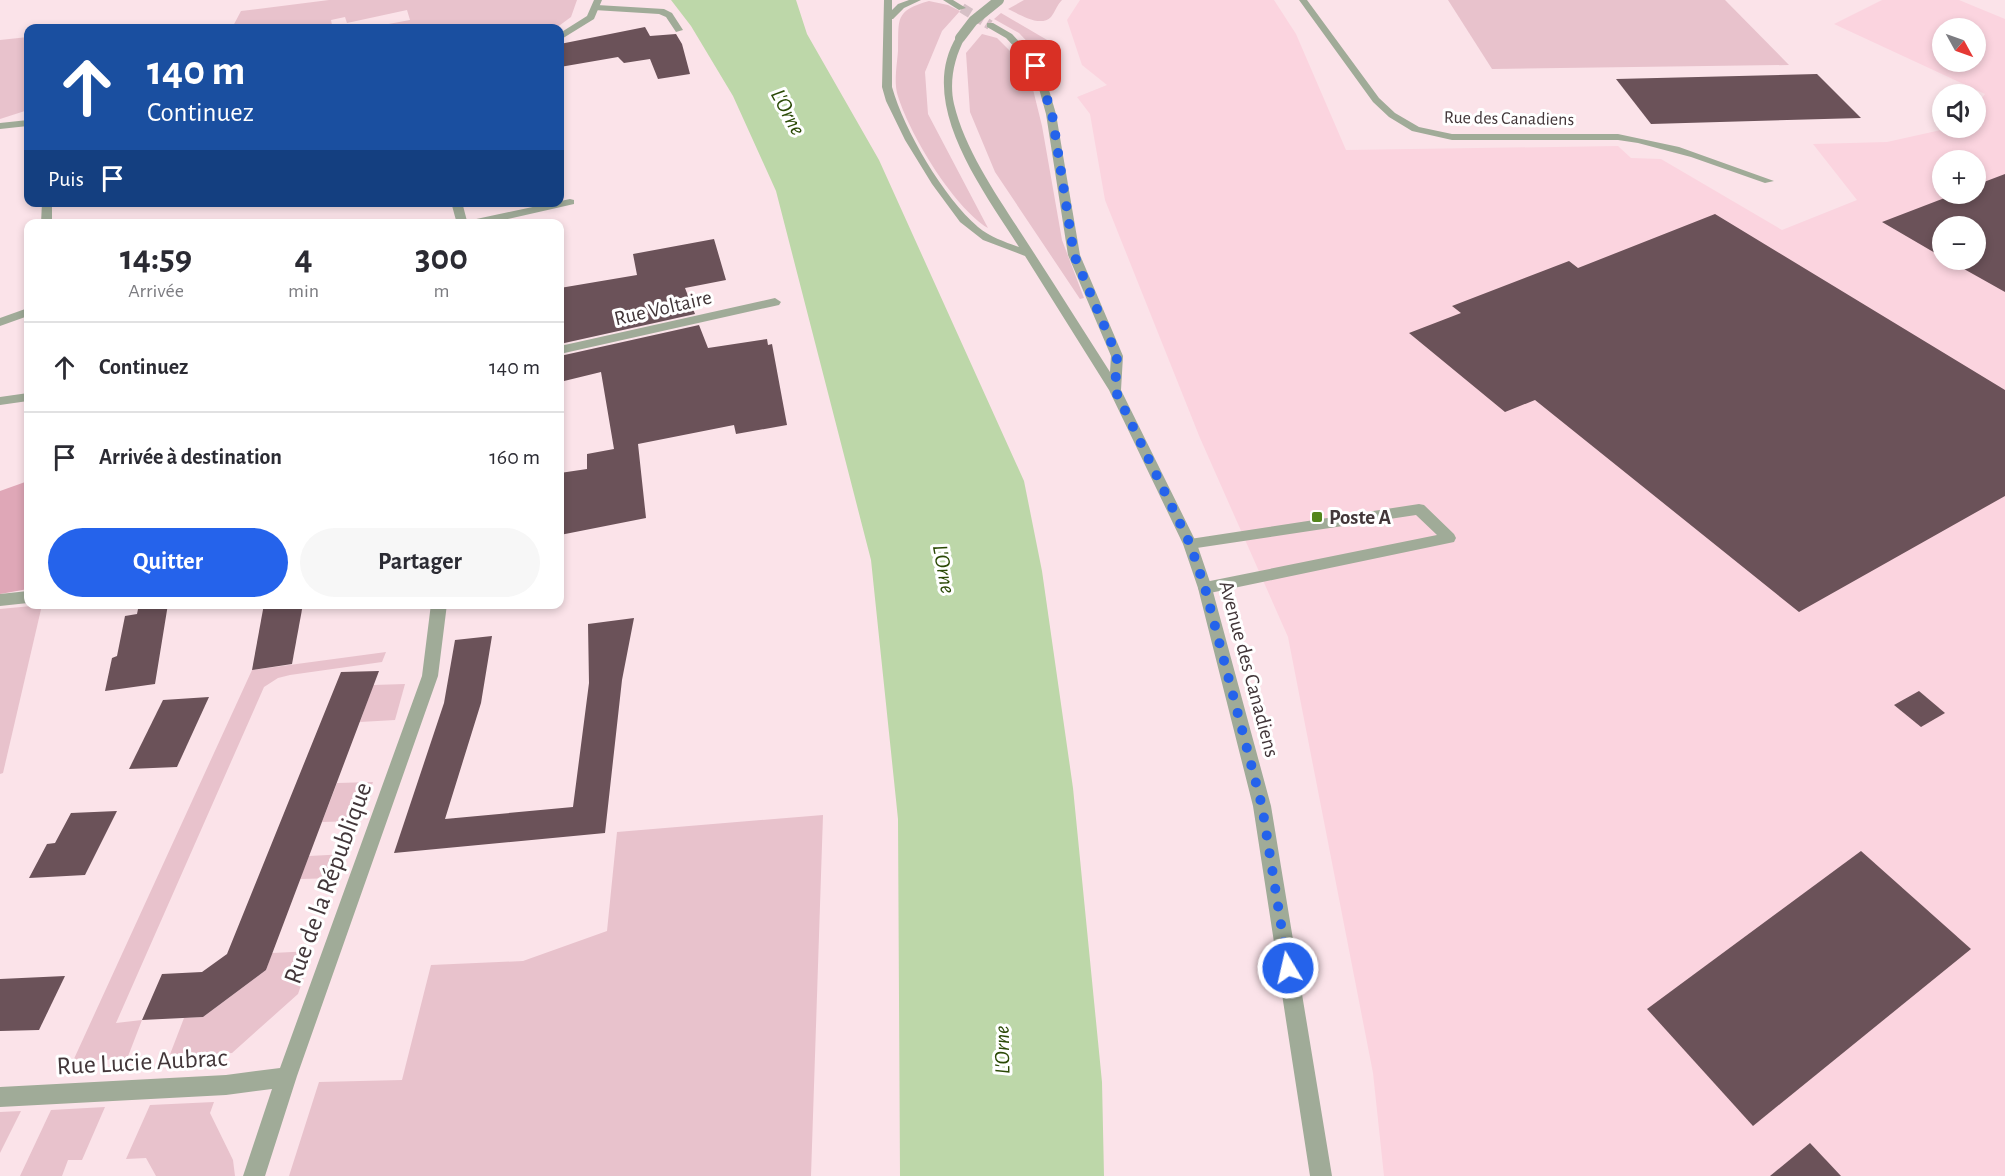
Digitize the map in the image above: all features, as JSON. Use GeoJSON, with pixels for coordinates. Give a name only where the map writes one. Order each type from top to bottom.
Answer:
{"type":"FeatureCollection","features":[{"type":"Feature","properties":{"kind":"street"},"geometry":{"type":"LineString","coordinates":[[888,0],[890,17],[887,89],[896,113],[914,146],[955,209],[972,228],[1001,245],[1029,254]]}},
{"type":"Feature","properties":{"kind":"street"},"geometry":{"type":"LineString","coordinates":[[890,17],[901,6],[917,0]]}},
{"type":"Feature","properties":{"kind":"street"},"geometry":{"type":"LineString","coordinates":[[947,0],[962,8]]}},
{"type":"Feature","properties":{"kind":"street","name":"Avenue des Canadiens"},"geometry":{"type":"LineString","coordinates":[[999,0],[973,21],[960,38],[948,69],[949,103],[959,132],[988,189],[1115,390],[1190,544],[1205,588],[1262,806],[1321,1176]]}},
{"type":"Feature","properties":{"kind":"street","name":"Rue des Canadiens"},"geometry":{"type":"LineString","coordinates":[[1303,0],[1376,100],[1392,115],[1416,129],[1452,138],[1618,136],[1640,139],[1674,147],[1769,180]]}},
{"type":"Feature","properties":{"kind":"street"},"geometry":{"type":"LineString","coordinates":[[564,35],[576,28],[597,4],[662,11],[669,15],[679,30]]}},
{"type":"Feature","properties":{"kind":"street"},"geometry":{"type":"LineString","coordinates":[[990,25],[1009,36],[1036,66],[1052,114],[1074,255],[1117,356],[1115,390]]}},
{"type":"Feature","properties":{"kind":"street"},"geometry":{"type":"LineString","coordinates":[[0,126],[24,123]]}},
{"type":"Feature","properties":{"kind":"street"},"geometry":{"type":"LineString","coordinates":[[564,203],[570,202]]}},
{"type":"Feature","properties":{"kind":"street"},"geometry":{"type":"LineString","coordinates":[[491,219],[547,207]]}},
{"type":"Feature","properties":{"kind":"street","name":"Rue Voltaire"},"geometry":{"type":"LineString","coordinates":[[564,349],[775,302]]}},
{"type":"Feature","properties":{"kind":"street"},"geometry":{"type":"LineString","coordinates":[[0,322],[24,313]]}},
{"type":"Feature","properties":{"kind":"street"},"geometry":{"type":"LineString","coordinates":[[0,401],[24,398]]}},
{"type":"Feature","properties":{"kind":"street"},"geometry":{"type":"LineString","coordinates":[[1190,544],[1419,509],[1449,538],[1205,588]]}},
{"type":"Feature","properties":{"kind":"street"},"geometry":{"type":"LineString","coordinates":[[0,600],[24,597]]}},
{"type":"Feature","properties":{"kind":"street","name":"Rue de la République"},"geometry":{"type":"LineString","coordinates":[[254,1176],[430,676],[438,609]]}},
{"type":"Feature","properties":{"kind":"street","name":"Rue Lucie Aubrac"},"geometry":{"type":"LineString","coordinates":[[0,1097],[226,1085],[287,1077]]}},
{"type":"Feature","properties":{"kind":"shaded area"},"geometry":{"type":"Polygon","coordinates":[[[329,0],[577,0],[571,17],[561,24],[388,24],[410,20],[407,10],[347,23],[345,17],[331,20],[332,24],[234,24],[241,11],[329,0]]]}},
{"type":"Feature","properties":{"kind":"shaded area"},"geometry":{"type":"Polygon","coordinates":[[[1024,0],[1062,0],[1051,17],[1035,21],[1008,9],[1024,0]]]}},
{"type":"Feature","properties":{"kind":"shaded area"},"geometry":{"type":"Polygon","coordinates":[[[1080,0],[1274,0],[1296,34],[1346,150],[1618,146],[1631,158],[1661,159],[1782,230],[1857,200],[1813,144],[1887,142],[1932,132],[1932,138],[1986,138],[1986,84],[1963,84],[1938,72],[1986,72],[1986,18],[1932,18],[1932,69],[1834,24],[1882,0],[1959,0],[2005,19],[2005,1176],[1384,1176],[1373,1073],[1288,637],[1200,438],[1105,200],[1090,114],[1077,97],[1107,85],[1082,65],[1067,20],[1080,0]]]}},
{"type":"Feature","properties":{"kind":"shaded area"},"geometry":{"type":"Polygon","coordinates":[[[1448,0],[1725,0],[1789,65],[1492,69],[1448,0]]]}},
{"type":"Feature","properties":{"kind":"shaded area"},"geometry":{"type":"Polygon","coordinates":[[[929,1],[948,5],[960,11],[942,31],[925,72],[928,114],[988,228],[974,218],[961,204],[933,167],[911,128],[897,93],[898,31],[901,18],[910,9],[929,1]]]}},
{"type":"Feature","properties":{"kind":"shaded area"},"geometry":{"type":"Polygon","coordinates":[[[1001,13],[1054,44],[1040,55],[1019,33],[994,19],[1001,13]]]}},
{"type":"Feature","properties":{"kind":"shaded area"},"geometry":{"type":"Polygon","coordinates":[[[982,34],[997,38],[1028,69],[1042,126],[1062,240],[1084,298],[1080,299],[995,172],[970,112],[966,53],[982,34]]]}},
{"type":"Feature","properties":{"kind":"shaded area"},"geometry":{"type":"Polygon","coordinates":[[[24,37],[24,111],[0,119],[0,40],[24,37]]]}},
{"type":"Feature","properties":{"kind":"shaded area"},"geometry":{"type":"Polygon","coordinates":[[[24,482],[24,590],[0,594],[0,491],[24,482]]]}},
{"type":"Feature","properties":{"kind":"shaded area"},"geometry":{"type":"Polygon","coordinates":[[[24,607],[24,609],[41,609],[3,773],[0,774],[0,609],[24,607]]]}},
{"type":"Feature","properties":{"kind":"shaded area"},"geometry":{"type":"Polygon","coordinates":[[[386,652],[382,662],[290,675],[278,678],[264,687],[116,1023],[142,1020],[127,1059],[73,1061],[252,670],[386,652]]]}},
{"type":"Feature","properties":{"kind":"shaded area"},"geometry":{"type":"Polygon","coordinates":[[[405,684],[395,720],[360,722],[373,685],[405,684]]]}},
{"type":"Feature","properties":{"kind":"shaded area"},"geometry":{"type":"Polygon","coordinates":[[[373,782],[359,821],[322,822],[337,783],[373,782]]]}},
{"type":"Feature","properties":{"kind":"shaded area"},"geometry":{"type":"Polygon","coordinates":[[[823,815],[811,1176],[289,1176],[319,1082],[402,1080],[431,965],[523,961],[607,931],[617,832],[823,815]]]}},
{"type":"Feature","properties":{"kind":"shaded area"},"geometry":{"type":"Polygon","coordinates":[[[347,854],[338,878],[300,879],[309,856],[347,854]]]}},
{"type":"Feature","properties":{"kind":"shaded area"},"geometry":{"type":"Polygon","coordinates":[[[313,951],[298,994],[232,1053],[169,1057],[184,1018],[203,1017],[266,970],[272,953],[313,951]]]}},
{"type":"Feature","properties":{"kind":"shaded area"},"geometry":{"type":"Polygon","coordinates":[[[214,1102],[210,1113],[233,1160],[235,1176],[156,1176],[146,1158],[126,1159],[150,1105],[214,1102]]]}},
{"type":"Feature","properties":{"kind":"shaded area"},"geometry":{"type":"Polygon","coordinates":[[[105,1107],[82,1160],[68,1160],[62,1176],[20,1176],[51,1110],[105,1107]]]}},
{"type":"Feature","properties":{"kind":"shaded area"},"geometry":{"type":"Polygon","coordinates":[[[21,1111],[0,1153],[0,1112],[21,1111]]]}},
{"type":"Feature","properties":{"kind":"water","name":"L'Orne"},"geometry":{"type":"Polygon","coordinates":[[[671,0],[796,0],[807,34],[879,160],[1024,481],[1042,571],[1073,788],[1102,1082],[1104,1176],[900,1176],[898,819],[871,560],[776,191],[733,96],[691,26],[671,0]]]}},
{"type":"Feature","properties":{"kind":"building"},"geometry":{"type":"Polygon","coordinates":[[[645,27],[650,36],[676,34],[682,44],[690,74],[658,79],[650,59],[624,63],[618,57],[564,66],[564,43],[645,27]]]}},
{"type":"Feature","properties":{"kind":"building"},"geometry":{"type":"Polygon","coordinates":[[[1817,74],[1861,118],[1651,124],[1616,79],[1817,74]]]}},
{"type":"Feature","properties":{"kind":"building"},"geometry":{"type":"Polygon","coordinates":[[[2005,174],[2005,292],[1966,270],[1986,270],[1986,216],[1932,216],[1932,251],[1882,222],[1932,203],[1986,204],[1986,181],[2005,174]]]}},
{"type":"Feature","properties":{"kind":"building"},"geometry":{"type":"Polygon","coordinates":[[[1715,214],[2005,390],[2005,496],[1799,612],[1535,400],[1505,412],[1409,333],[1461,313],[1452,306],[1569,261],[1578,268],[1715,214]]]}},
{"type":"Feature","properties":{"kind":"building"},"geometry":{"type":"Polygon","coordinates":[[[714,239],[726,280],[685,288],[695,314],[564,343],[564,287],[637,275],[633,254],[714,239]]]}},
{"type":"Feature","properties":{"kind":"building"},"geometry":{"type":"Polygon","coordinates":[[[699,325],[708,348],[767,339],[768,345],[772,344],[787,425],[736,434],[734,425],[638,444],[646,518],[564,534],[564,472],[587,469],[587,454],[614,449],[601,372],[564,381],[564,355],[699,325]]]}},
{"type":"Feature","properties":{"kind":"building"},"geometry":{"type":"Polygon","coordinates":[[[138,609],[167,609],[155,684],[105,691],[112,658],[117,656],[125,616],[137,614],[138,609]]]}},
{"type":"Feature","properties":{"kind":"building"},"geometry":{"type":"Polygon","coordinates":[[[263,609],[302,609],[292,664],[252,670],[263,609]]]}},
{"type":"Feature","properties":{"kind":"building"},"geometry":{"type":"Polygon","coordinates":[[[634,618],[622,680],[605,833],[394,853],[444,703],[455,640],[492,636],[481,703],[445,819],[573,807],[589,683],[588,624],[634,618]]]}},
{"type":"Feature","properties":{"kind":"building"},"geometry":{"type":"Polygon","coordinates":[[[379,671],[266,970],[203,1017],[142,1020],[162,974],[202,972],[227,954],[341,672],[379,671]]]}},
{"type":"Feature","properties":{"kind":"building"},"geometry":{"type":"Polygon","coordinates":[[[1919,691],[1945,713],[1921,727],[1894,705],[1919,691]]]}},
{"type":"Feature","properties":{"kind":"building"},"geometry":{"type":"Polygon","coordinates":[[[209,697],[177,767],[129,769],[163,700],[209,697]]]}},
{"type":"Feature","properties":{"kind":"building"},"geometry":{"type":"Polygon","coordinates":[[[117,811],[85,875],[29,878],[47,844],[55,843],[71,813],[117,811]]]}},
{"type":"Feature","properties":{"kind":"building"},"geometry":{"type":"Polygon","coordinates":[[[1861,851],[1971,949],[1753,1126],[1647,1009],[1861,851]]]}},
{"type":"Feature","properties":{"kind":"building"},"geometry":{"type":"Polygon","coordinates":[[[65,976],[39,1030],[0,1031],[0,979],[65,976]]]}},
{"type":"Feature","properties":{"kind":"building"},"geometry":{"type":"Polygon","coordinates":[[[1810,1143],[1841,1176],[1770,1176],[1810,1143]]]}},
{"type":"Feature","properties":{"kind":"tunnel"},"geometry":{"type":"LineString","coordinates":[[962,8],[990,25]]}},
{"type":"Feature","properties":{"kind":"place","name":"Poste A"},"geometry":{"type":"Point","coordinates":[1317,517]}},
{"type":"Feature","properties":{"kind":"route"},"geometry":{"type":"LineString","coordinates":[[1036,66],[1052,114],[1074,255],[1117,356],[1115,390],[1190,544],[1205,588],[1262,806],[1288,968]]}}]}
